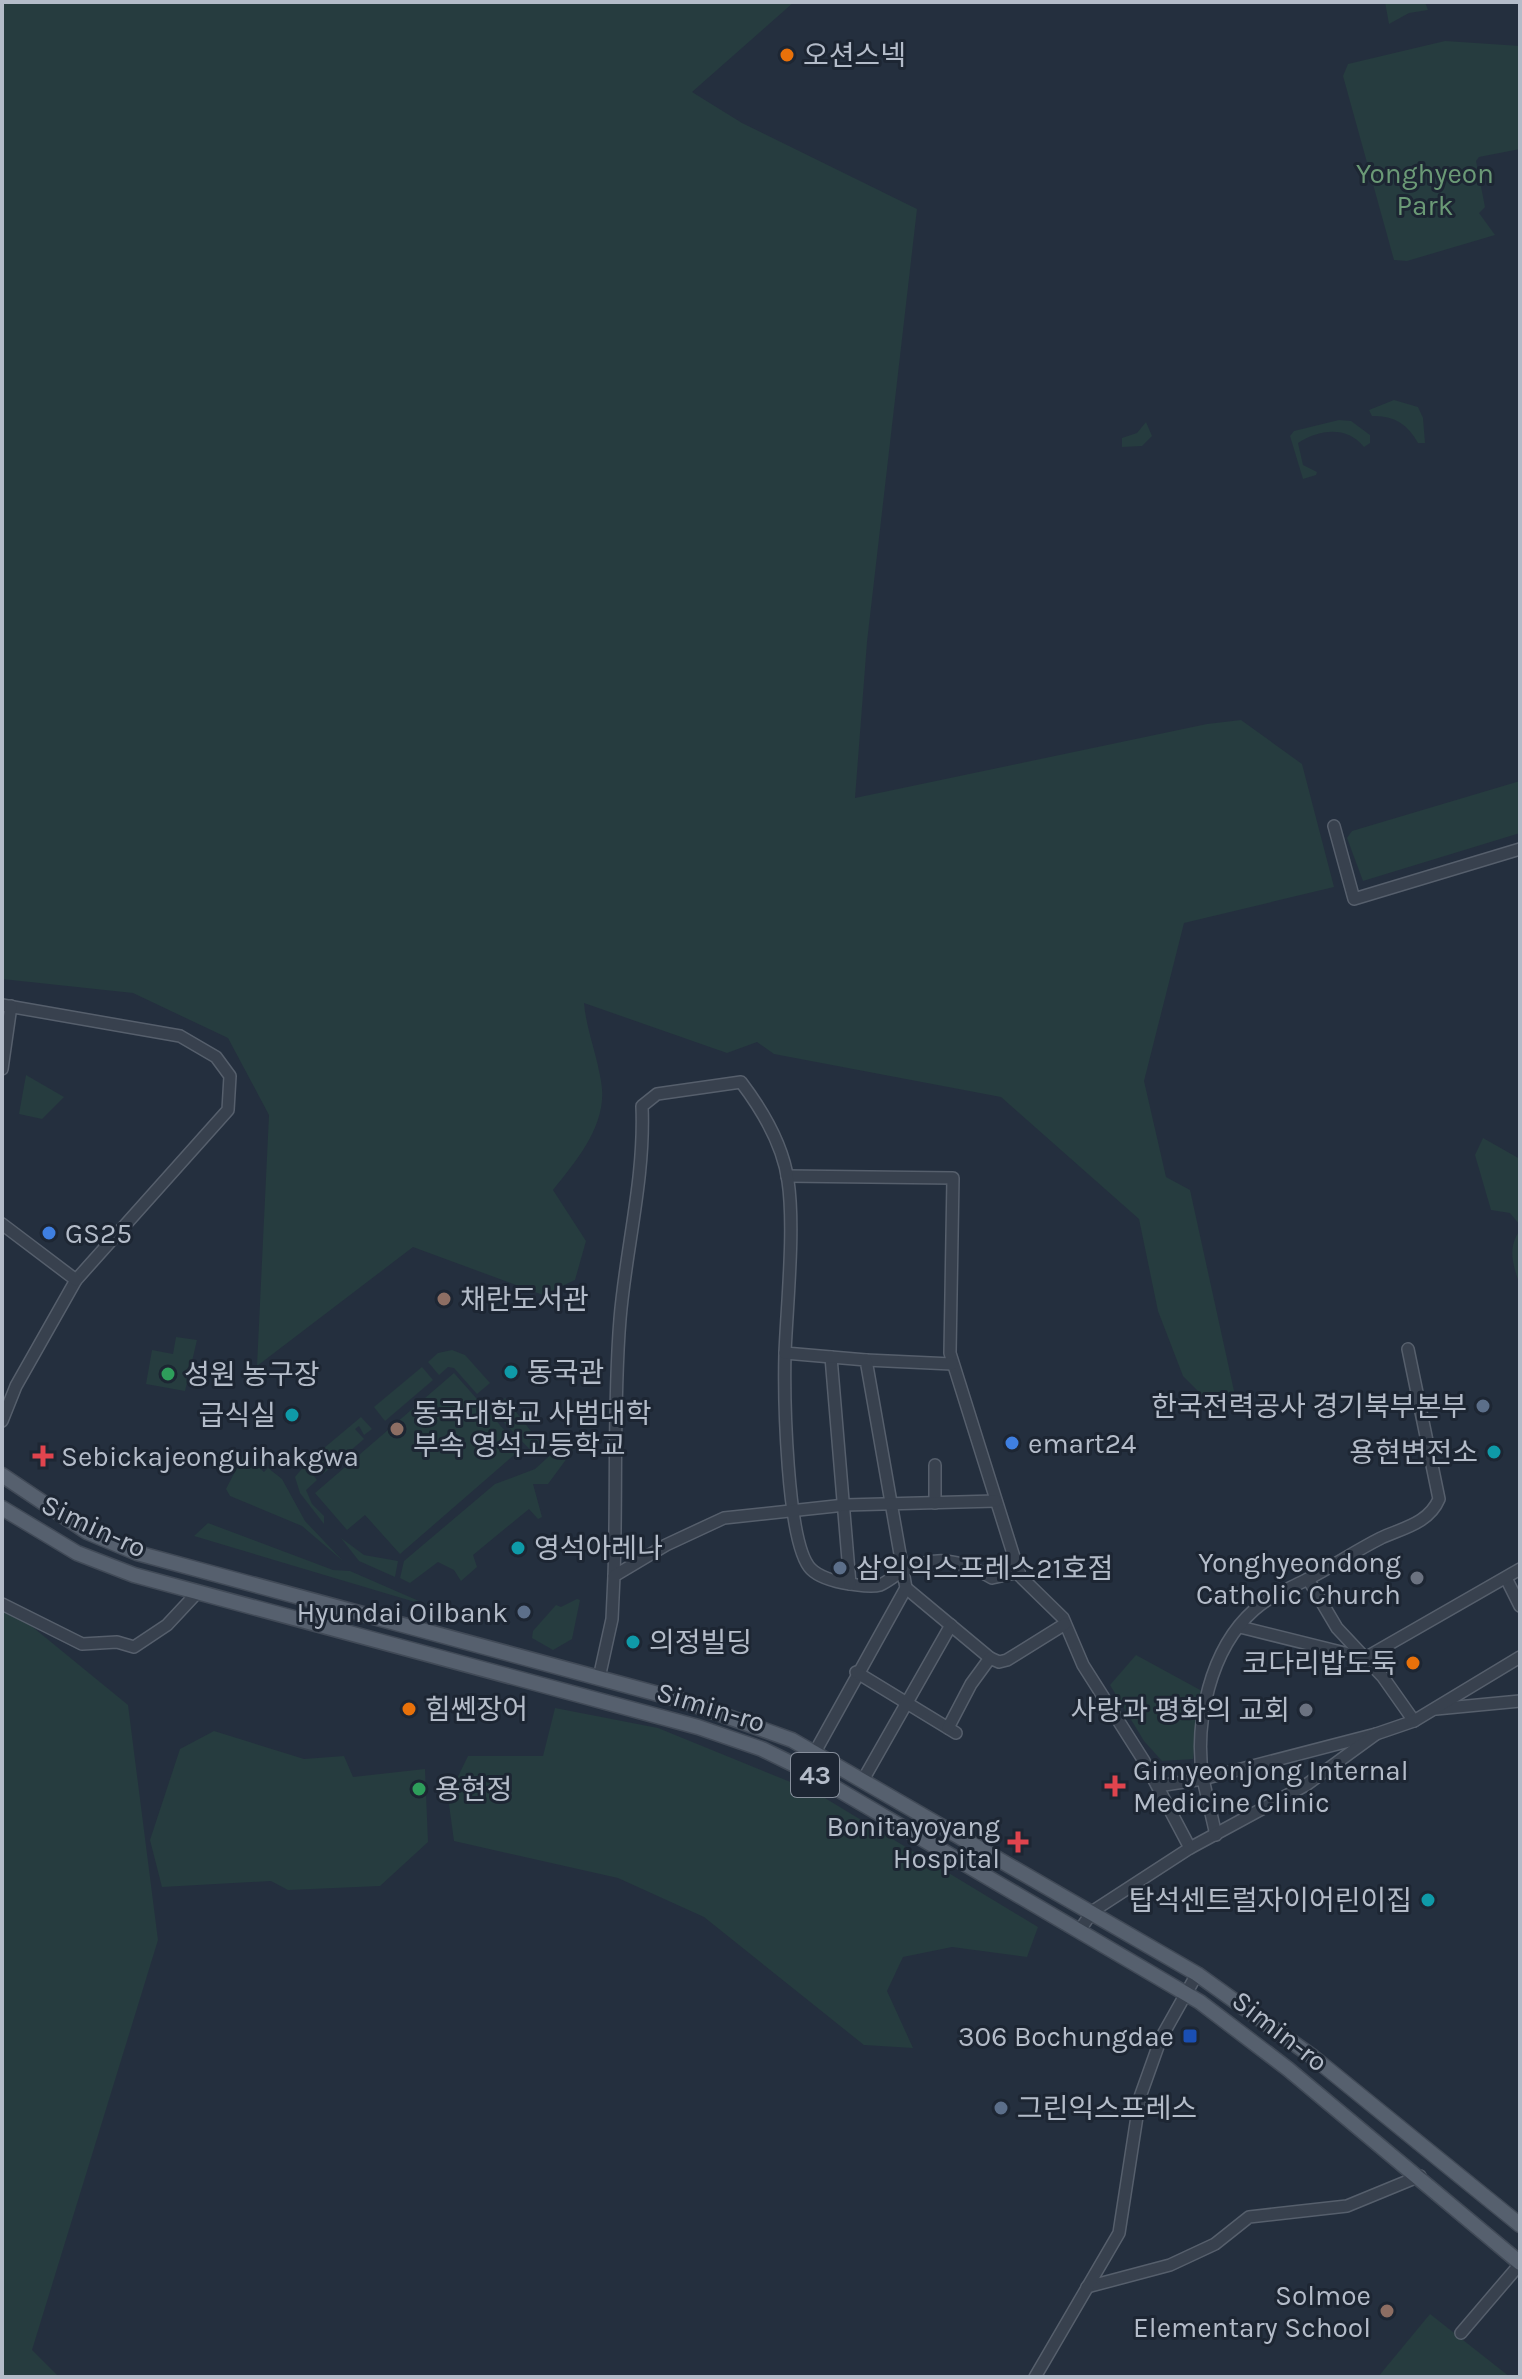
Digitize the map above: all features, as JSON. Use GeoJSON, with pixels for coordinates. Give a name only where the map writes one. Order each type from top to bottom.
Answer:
{"type":"FeatureCollection","features":[{"type":"Feature","properties":{"kind":"main road","name":"Simin-ro"},"geometry":{"type":"LineString","coordinates":[[2,1475],[87,1532],[137,1553],[721,1712],[814,1751],[1197,1974],[1313,2057],[1520,2225]]}},
{"type":"Feature","properties":{"kind":"main road","name":"Simin-ro"},"geometry":{"type":"LineString","coordinates":[[2,1508],[77,1553],[196,1594],[710,1731],[762,1749],[805,1770],[1186,1994],[1288,2069],[1420,2176],[1520,2264]]}},
{"type":"Feature","properties":{"kind":"street"},"geometry":{"type":"LineString","coordinates":[[1334,826],[1354,899],[1520,849]]}},
{"type":"Feature","properties":{"kind":"street"},"geometry":{"type":"LineString","coordinates":[[2,1069],[6,1005],[180,1036],[216,1057],[230,1076],[228,1110],[76,1280],[16,1386],[2,1421]]}},
{"type":"Feature","properties":{"kind":"street"},"geometry":{"type":"LineString","coordinates":[[599,1678],[612,1619],[620,1324],[627,1246],[636,1215],[643,1140],[642,1106],[657,1094],[741,1082],[761,1107],[780,1148],[787,1176],[784,1399],[794,1509],[801,1550],[810,1568],[822,1577],[850,1584],[880,1585],[902,1572],[939,1558],[962,1563],[992,1578],[1019,1572]]}},
{"type":"Feature","properties":{"kind":"street"},"geometry":{"type":"LineString","coordinates":[[787,1176],[953,1178],[952,1364],[1019,1572],[1026,1585],[1050,1602],[1065,1624],[1094,1685],[1158,1786],[1190,1848]]}},
{"type":"Feature","properties":{"kind":"street"},"geometry":{"type":"LineString","coordinates":[[2,1224],[76,1280]]}},
{"type":"Feature","properties":{"kind":"street"},"geometry":{"type":"LineString","coordinates":[[1216,1835],[1198,1743],[1204,1704],[1216,1668],[1240,1627],[1266,1600],[1378,1540],[1410,1527],[1435,1510],[1439,1499],[1408,1349]]}},
{"type":"Feature","properties":{"kind":"street"},"geometry":{"type":"LineString","coordinates":[[785,1353],[952,1364]]}},
{"type":"Feature","properties":{"kind":"street"},"geometry":{"type":"LineString","coordinates":[[831,1357],[850,1584]]}},
{"type":"Feature","properties":{"kind":"street"},"geometry":{"type":"LineString","coordinates":[[866,1360],[906,1588],[990,1658],[1007,1660],[1065,1624]]}},
{"type":"Feature","properties":{"kind":"street"},"geometry":{"type":"LineString","coordinates":[[935,1465],[935,1503]]}},
{"type":"Feature","properties":{"kind":"street"},"geometry":{"type":"LineString","coordinates":[[614,1576],[674,1541],[724,1518],[845,1505],[996,1501]]}},
{"type":"Feature","properties":{"kind":"street"},"geometry":{"type":"LineString","coordinates":[[1240,1627],[1365,1658],[1520,1569]]}},
{"type":"Feature","properties":{"kind":"street"},"geometry":{"type":"LineString","coordinates":[[1506,1578],[1520,1606]]}},
{"type":"Feature","properties":{"kind":"street"},"geometry":{"type":"LineString","coordinates":[[1308,1579],[1337,1628],[1365,1658],[1414,1721]]}},
{"type":"Feature","properties":{"kind":"street"},"geometry":{"type":"LineString","coordinates":[[805,1770],[856,1672],[906,1588]]}},
{"type":"Feature","properties":{"kind":"street"},"geometry":{"type":"LineString","coordinates":[[2,1604],[82,1644],[117,1642],[134,1647],[167,1625],[196,1594]]}},
{"type":"Feature","properties":{"kind":"street"},"geometry":{"type":"LineString","coordinates":[[863,1780],[951,1625]]}},
{"type":"Feature","properties":{"kind":"street"},"geometry":{"type":"LineString","coordinates":[[1158,1786],[1203,1779],[1376,1734],[1414,1721],[1520,1657]]}},
{"type":"Feature","properties":{"kind":"street"},"geometry":{"type":"LineString","coordinates":[[856,1672],[952,1731],[971,1684],[990,1658]]}},
{"type":"Feature","properties":{"kind":"street"},"geometry":{"type":"LineString","coordinates":[[1435,1709],[1520,1701]]}},
{"type":"Feature","properties":{"kind":"street"},"geometry":{"type":"LineString","coordinates":[[1079,1931],[1093,1911],[1190,1848],[1306,1785],[1376,1734]]}},
{"type":"Feature","properties":{"kind":"street"},"geometry":{"type":"LineString","coordinates":[[1035,2377],[1119,2233],[1140,2097],[1161,2038],[1197,1974]]}},
{"type":"Feature","properties":{"kind":"street"},"geometry":{"type":"LineString","coordinates":[[1087,2287],[1170,2265],[1215,2244],[1249,2217],[1347,2206],[1420,2176]]}},
{"type":"Feature","properties":{"kind":"street"},"geometry":{"type":"LineString","coordinates":[[1461,2333],[1520,2264]]}},
{"type":"Feature","properties":{"kind":"green space"},"geometry":{"type":"Polygon","coordinates":[[[2,2],[794,2],[692,92],[742,123],[917,209],[867,642],[855,798],[1207,724],[1241,720],[1302,764],[1334,887],[1184,923],[1144,1081],[1166,1177],[1190,1190],[1236,1400],[1215,1408],[1183,1376],[1158,1311],[1139,1219],[1001,1097],[774,1054],[757,1042],[727,1053],[584,1003],[601,1081],[600,1112],[589,1140],[553,1190],[586,1241],[575,1280],[543,1295],[413,1247],[257,1366],[269,1115],[228,1038],[133,993],[2,979],[2,2]]]}},
{"type":"Feature","properties":{"kind":"green space"},"geometry":{"type":"Polygon","coordinates":[[[1385,2],[1425,2],[1428,10],[1409,13],[1389,24],[1385,2]]]}},
{"type":"Feature","properties":{"kind":"green space","name":"Yonghyeon Park"},"geometry":{"type":"Polygon","coordinates":[[[1445,41],[1520,46],[1520,149],[1479,157],[1476,161],[1485,207],[1479,213],[1495,235],[1407,261],[1394,260],[1343,76],[1348,64],[1445,41]]]}},
{"type":"Feature","properties":{"kind":"green space"},"geometry":{"type":"Polygon","coordinates":[[[1394,400],[1418,407],[1423,418],[1425,443],[1418,443],[1399,422],[1372,416],[1369,410],[1394,400]]]}},
{"type":"Feature","properties":{"kind":"green space"},"geometry":{"type":"Polygon","coordinates":[[[1339,420],[1351,421],[1370,435],[1370,443],[1364,447],[1350,436],[1333,432],[1306,438],[1298,443],[1303,465],[1317,472],[1303,479],[1290,436],[1294,431],[1339,420]]]}},
{"type":"Feature","properties":{"kind":"green space"},"geometry":{"type":"Polygon","coordinates":[[[1146,422],[1152,436],[1142,446],[1122,447],[1122,438],[1137,433],[1146,422]]]}},
{"type":"Feature","properties":{"kind":"green space"},"geometry":{"type":"Polygon","coordinates":[[[1520,781],[1520,833],[1363,881],[1347,838],[1352,831],[1520,781]]]}},
{"type":"Feature","properties":{"kind":"green space"},"geometry":{"type":"Polygon","coordinates":[[[26,1075],[64,1097],[42,1119],[19,1114],[26,1075]]]}},
{"type":"Feature","properties":{"kind":"green space"},"geometry":{"type":"Polygon","coordinates":[[[1483,1138],[1520,1159],[1520,1225],[1510,1213],[1491,1210],[1475,1155],[1483,1138]]]}},
{"type":"Feature","properties":{"kind":"green space"},"geometry":{"type":"Polygon","coordinates":[[[1520,1230],[1520,1285],[1512,1250],[1520,1230]]]}},
{"type":"Feature","properties":{"kind":"green space","name":"성원 농구장"},"geometry":{"type":"Polygon","coordinates":[[[176,1337],[197,1340],[185,1391],[146,1384],[152,1350],[173,1354],[176,1337]]]}},
{"type":"Feature","properties":{"kind":"green space"},"geometry":{"type":"Polygon","coordinates":[[[452,1350],[465,1355],[490,1383],[477,1394],[454,1368],[448,1367],[439,1375],[428,1362],[438,1353],[452,1350]]]}},
{"type":"Feature","properties":{"kind":"green space"},"geometry":{"type":"Polygon","coordinates":[[[422,1367],[433,1380],[385,1421],[374,1407],[422,1367]]]}},
{"type":"Feature","properties":{"kind":"green space"},"geometry":{"type":"Polygon","coordinates":[[[454,1373],[521,1449],[400,1554],[365,1515],[347,1530],[315,1493],[454,1373]]]}},
{"type":"Feature","properties":{"kind":"green space"},"geometry":{"type":"Polygon","coordinates":[[[505,1398],[545,1449],[537,1457],[492,1410],[505,1398]]]}},
{"type":"Feature","properties":{"kind":"green space"},"geometry":{"type":"Polygon","coordinates":[[[361,1417],[372,1429],[364,1435],[359,1426],[355,1429],[364,1439],[323,1474],[311,1459],[361,1417]]]}},
{"type":"Feature","properties":{"kind":"green space"},"geometry":{"type":"Polygon","coordinates":[[[576,1446],[548,1484],[533,1484],[542,1517],[538,1519],[529,1509],[473,1555],[477,1567],[461,1581],[454,1570],[438,1562],[410,1583],[400,1578],[404,1561],[495,1484],[535,1469],[556,1450],[564,1458],[576,1446]]]}},
{"type":"Feature","properties":{"kind":"green space"},"geometry":{"type":"Polygon","coordinates":[[[244,1454],[264,1472],[268,1468],[282,1479],[305,1521],[343,1561],[302,1526],[230,1496],[226,1489],[244,1454]]]}},
{"type":"Feature","properties":{"kind":"green space"},"geometry":{"type":"Polygon","coordinates":[[[305,1465],[317,1480],[306,1490],[312,1504],[324,1516],[324,1524],[300,1493],[295,1477],[305,1465]]]}},
{"type":"Feature","properties":{"kind":"green space"},"geometry":{"type":"Polygon","coordinates":[[[208,1523],[333,1570],[350,1571],[435,1608],[194,1536],[208,1523]]]}},
{"type":"Feature","properties":{"kind":"green space"},"geometry":{"type":"Polygon","coordinates":[[[341,1538],[364,1555],[398,1561],[395,1577],[359,1561],[341,1538]]]}},
{"type":"Feature","properties":{"kind":"green space"},"geometry":{"type":"Polygon","coordinates":[[[580,1600],[572,1639],[553,1650],[532,1638],[533,1631],[556,1605],[561,1607],[580,1600]]]}},
{"type":"Feature","properties":{"kind":"green space"},"geometry":{"type":"Polygon","coordinates":[[[2,1602],[128,1705],[158,1940],[32,2350],[59,2377],[2,2377],[2,1602]]]}},
{"type":"Feature","properties":{"kind":"green space"},"geometry":{"type":"Polygon","coordinates":[[[1136,1655],[1202,1691],[1193,1759],[1162,1761],[1144,1741],[1110,1685],[1136,1655]]]}},
{"type":"Feature","properties":{"kind":"green space"},"geometry":{"type":"Polygon","coordinates":[[[555,1708],[658,1728],[815,1792],[1038,1927],[1027,1957],[952,1947],[903,1957],[887,1991],[913,2048],[864,2045],[704,1917],[618,1878],[454,1841],[448,1797],[468,1756],[543,1756],[555,1708]]]}},
{"type":"Feature","properties":{"kind":"green space"},"geometry":{"type":"Polygon","coordinates":[[[214,1731],[304,1759],[344,1756],[353,1777],[425,1769],[428,1842],[380,1886],[288,1890],[271,1881],[162,1887],[150,1840],[180,1749],[214,1731]]]}},
{"type":"Feature","properties":{"kind":"green space"},"geometry":{"type":"Polygon","coordinates":[[[1430,2314],[1510,2377],[1378,2377],[1430,2314]]]}},
{"type":"Feature","properties":{"kind":"place","name":"오션스넥"},"geometry":{"type":"Point","coordinates":[787,55]}},
{"type":"Feature","properties":{"kind":"place","name":"GS25"},"geometry":{"type":"Point","coordinates":[49,1233]}},
{"type":"Feature","properties":{"kind":"place","name":"채란도서관"},"geometry":{"type":"Point","coordinates":[444,1299]}},
{"type":"Feature","properties":{"kind":"place","name":"동국관"},"geometry":{"type":"Point","coordinates":[511,1372]}},
{"type":"Feature","properties":{"kind":"place","name":"성원 농구장"},"geometry":{"type":"Point","coordinates":[168,1374]}},
{"type":"Feature","properties":{"kind":"place","name":"한국전력공사 경기북부본부"},"geometry":{"type":"Point","coordinates":[1483,1406]}},
{"type":"Feature","properties":{"kind":"place","name":"급식실"},"geometry":{"type":"Point","coordinates":[292,1415]}},
{"type":"Feature","properties":{"kind":"place","name":"동국대학교 사범대학 부속 영석고등학교"},"geometry":{"type":"Point","coordinates":[397,1429]}},
{"type":"Feature","properties":{"kind":"place","name":"emart24"},"geometry":{"type":"Point","coordinates":[1012,1443]}},
{"type":"Feature","properties":{"kind":"place","name":"용현변전소"},"geometry":{"type":"Point","coordinates":[1494,1452]}},
{"type":"Feature","properties":{"kind":"place","name":"Sebickajeonguihakgwa"},"geometry":{"type":"Point","coordinates":[43,1456]}},
{"type":"Feature","properties":{"kind":"place","name":"영석아레나"},"geometry":{"type":"Point","coordinates":[518,1548]}},
{"type":"Feature","properties":{"kind":"place","name":"삼익익스프레스21호점"},"geometry":{"type":"Point","coordinates":[840,1568]}},
{"type":"Feature","properties":{"kind":"place","name":"Yonghyeondong Catholic Church"},"geometry":{"type":"Point","coordinates":[1417,1578]}},
{"type":"Feature","properties":{"kind":"place","name":"Hyundai Oilbank"},"geometry":{"type":"Point","coordinates":[524,1612]}},
{"type":"Feature","properties":{"kind":"place","name":"의정빌딩"},"geometry":{"type":"Point","coordinates":[633,1642]}},
{"type":"Feature","properties":{"kind":"place","name":"코다리밥도둑"},"geometry":{"type":"Point","coordinates":[1413,1663]}},
{"type":"Feature","properties":{"kind":"place","name":"힘쎈장어"},"geometry":{"type":"Point","coordinates":[409,1709]}},
{"type":"Feature","properties":{"kind":"place","name":"사랑과 평화의 교회"},"geometry":{"type":"Point","coordinates":[1306,1710]}},
{"type":"Feature","properties":{"kind":"place","name":"Gimyeonjong Internal Medicine Clinic"},"geometry":{"type":"Point","coordinates":[1115,1786]}},
{"type":"Feature","properties":{"kind":"place","name":"용현정"},"geometry":{"type":"Point","coordinates":[419,1789]}},
{"type":"Feature","properties":{"kind":"place","name":"Bonitayoyang Hospital"},"geometry":{"type":"Point","coordinates":[1018,1842]}},
{"type":"Feature","properties":{"kind":"place","name":"탑석센트럴자이어린이집"},"geometry":{"type":"Point","coordinates":[1428,1900]}},
{"type":"Feature","properties":{"kind":"place","name":"306 Bochungdae"},"geometry":{"type":"Point","coordinates":[1190,2036]}},
{"type":"Feature","properties":{"kind":"place","name":"그린익스프레스"},"geometry":{"type":"Point","coordinates":[1001,2108]}},
{"type":"Feature","properties":{"kind":"place","name":"Solmoe Elementary School"},"geometry":{"type":"Point","coordinates":[1387,2311]}}]}
